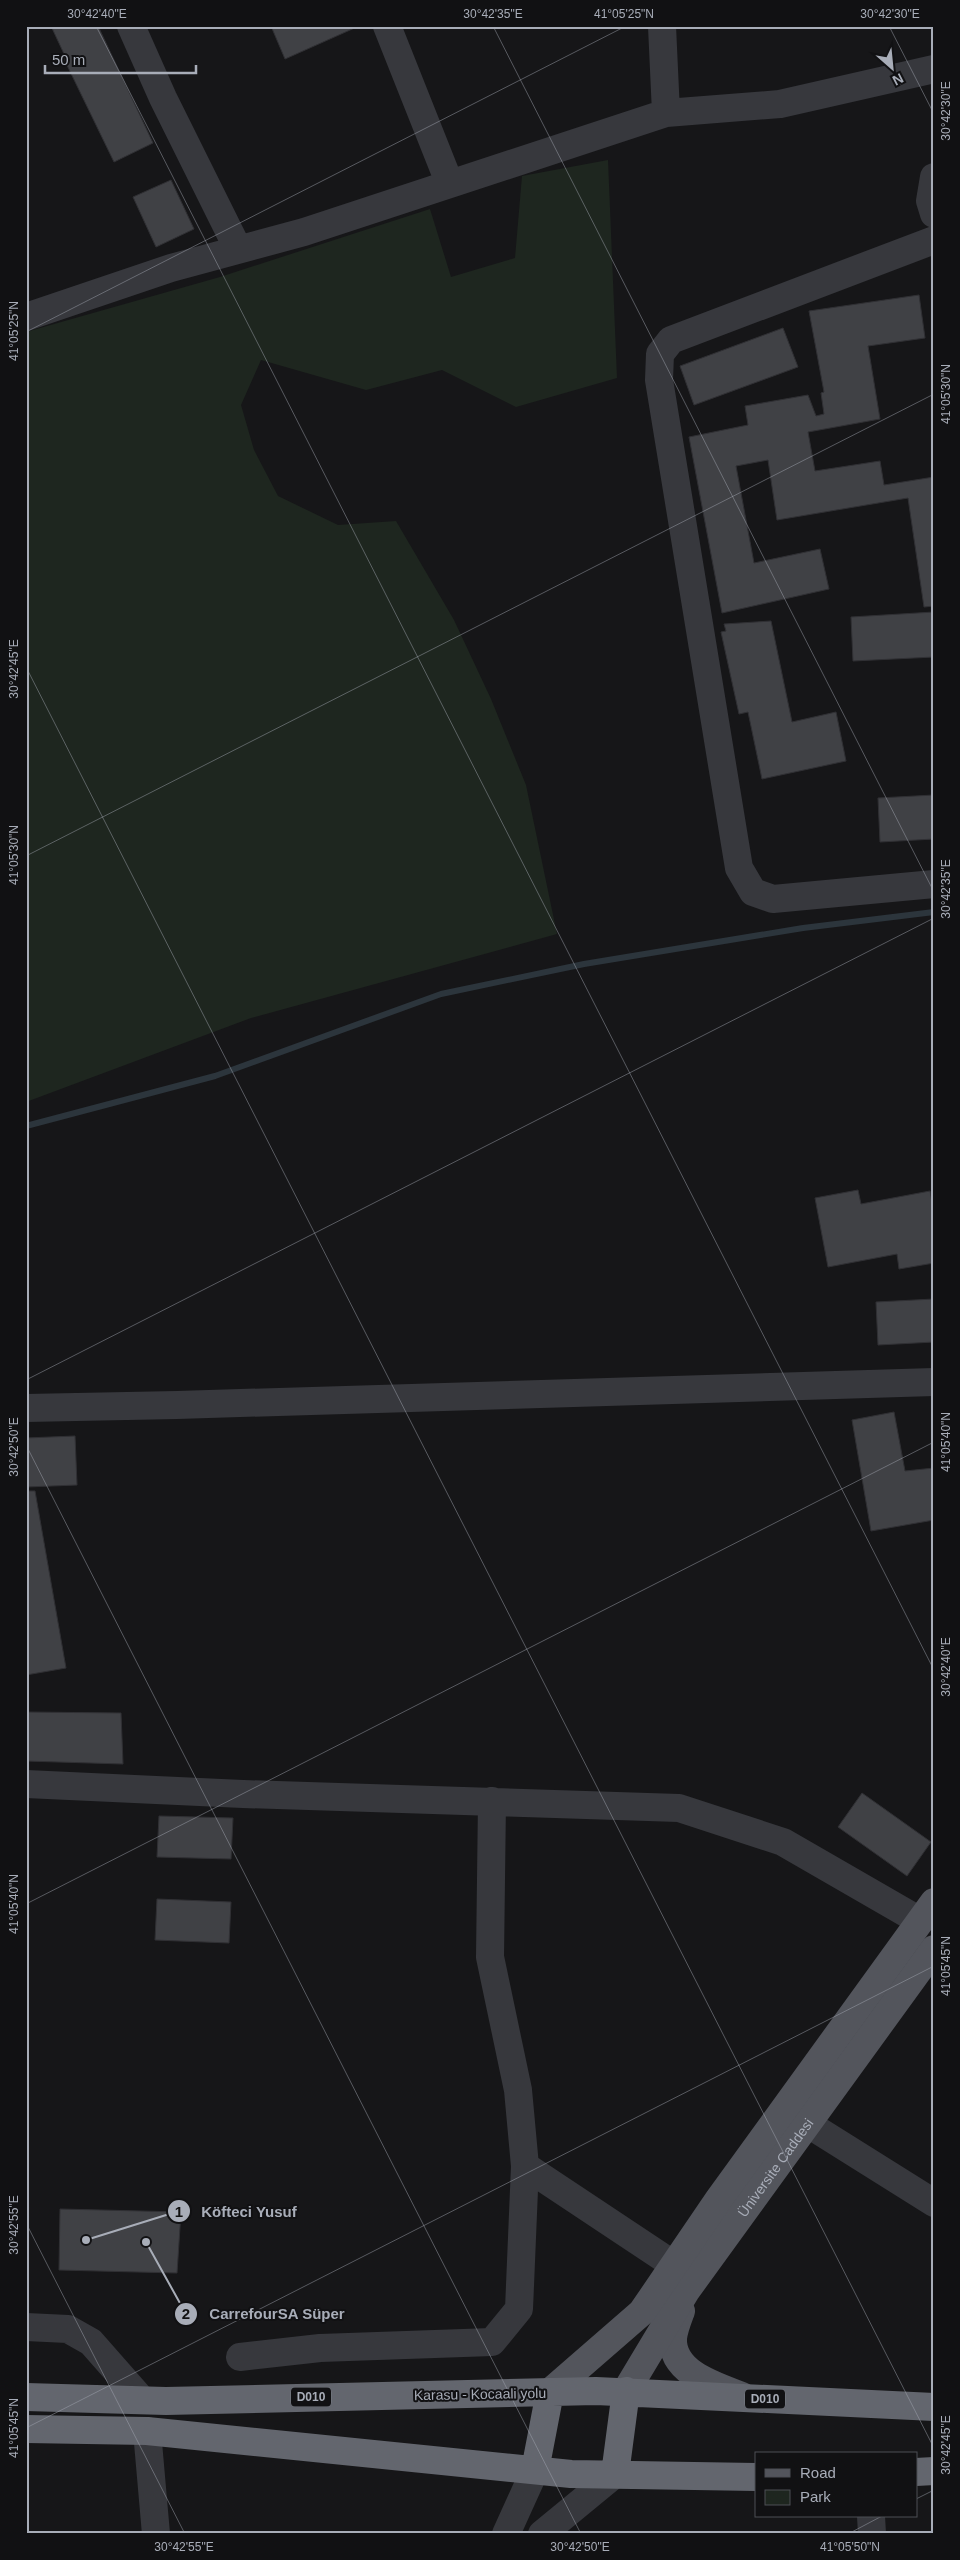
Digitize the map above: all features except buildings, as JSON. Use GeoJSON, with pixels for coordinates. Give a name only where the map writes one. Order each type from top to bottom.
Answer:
{"type":"FeatureCollection","features":[{"type":"Feature","properties":{"kind":"highway"},"geometry":{"type":"LineString","coordinates":[[535,2470],[550,2392]]}},
{"type":"Feature","properties":{"kind":"highway","name":"Karasu - Kocaali yolu"},"geometry":{"type":"LineString","coordinates":[[26,2397],[142,2400],[626,2392],[934,2407]]}},
{"type":"Feature","properties":{"kind":"highway"},"geometry":{"type":"LineString","coordinates":[[615,2474],[626,2392]]}},
{"type":"Feature","properties":{"kind":"highway"},"geometry":{"type":"LineString","coordinates":[[26,2429],[147,2431],[571,2474],[755,2477]]}},
{"type":"Feature","properties":{"kind":"highway"},"geometry":{"type":"LineString","coordinates":[[918,2472],[934,2471]]}},
{"type":"Feature","properties":{"kind":"main road"},"geometry":{"type":"LineString","coordinates":[[550,2392],[642,2312],[927,1912]]}},
{"type":"Feature","properties":{"kind":"main road","name":"Üniversite Caddesi"},"geometry":{"type":"LineString","coordinates":[[626,2392],[686,2291],[934,1949]]}},
{"type":"Feature","properties":{"kind":"main road"},"geometry":{"type":"LineString","coordinates":[[686,2291],[673,2338],[678,2358],[690,2372],[710,2384],[746,2398]]}},
{"type":"Feature","properties":{"kind":"street"},"geometry":{"type":"LineString","coordinates":[[131,26],[163,98],[238,249]]}},
{"type":"Feature","properties":{"kind":"street"},"geometry":{"type":"LineString","coordinates":[[386,26],[449,182]]}},
{"type":"Feature","properties":{"kind":"street"},"geometry":{"type":"LineString","coordinates":[[662,26],[666,113]]}},
{"type":"Feature","properties":{"kind":"street"},"geometry":{"type":"LineString","coordinates":[[26,317],[171,268],[304,232],[449,182],[666,113],[780,104],[934,69]]}},
{"type":"Feature","properties":{"kind":"street"},"geometry":{"type":"LineString","coordinates":[[934,177],[930,201],[934,214]]}},
{"type":"Feature","properties":{"kind":"street"},"geometry":{"type":"LineString","coordinates":[[934,240],[671,340],[660,354],[660,380],[739,868],[753,892],[773,899],[934,884]]}},
{"type":"Feature","properties":{"kind":"street"},"geometry":{"type":"LineString","coordinates":[[26,1408],[934,1382]]}},
{"type":"Feature","properties":{"kind":"street"},"geometry":{"type":"LineString","coordinates":[[33,1788],[679,1808],[783,1842],[927,1912]]}},
{"type":"Feature","properties":{"kind":"street"},"geometry":{"type":"LineString","coordinates":[[240,2357],[320,2348],[492,2342],[519,2309],[525,2166],[518,2090],[490,1957],[492,1802]]}},
{"type":"Feature","properties":{"kind":"street"},"geometry":{"type":"LineString","coordinates":[[808,2124],[934,2203]]}},
{"type":"Feature","properties":{"kind":"street"},"geometry":{"type":"LineString","coordinates":[[525,2166],[674,2265]]}},
{"type":"Feature","properties":{"kind":"street"},"geometry":{"type":"LineString","coordinates":[[26,2327],[68,2329],[91,2342],[142,2400]]}},
{"type":"Feature","properties":{"kind":"street"},"geometry":{"type":"LineString","coordinates":[[147,2431],[156,2534]]}},
{"type":"Feature","properties":{"kind":"street"},"geometry":{"type":"LineString","coordinates":[[506,2534],[535,2470]]}},
{"type":"Feature","properties":{"kind":"street"},"geometry":{"type":"LineString","coordinates":[[542,2534],[615,2474]]}},
{"type":"Feature","properties":{"kind":"street"},"geometry":{"type":"LineString","coordinates":[[871,2518],[872,2534]]}},
{"type":"Feature","properties":{"kind":"green space"},"geometry":{"type":"Polygon","coordinates":[[[608,160],[617,378],[516,407],[442,370],[366,390],[261,360],[241,405],[254,450],[278,496],[338,525],[396,521],[454,620],[491,699],[526,785],[557,934],[251,1018],[26,1102],[26,332],[220,277],[430,209],[451,277],[515,258],[522,176],[608,160]]]}},
{"type":"Feature","properties":{"kind":"waterway"},"geometry":{"type":"LineString","coordinates":[[26,1126],[215,1076],[441,994],[584,964],[803,928],[934,912]]}},
{"type":"Feature","properties":{"kind":"place","name":"Köfteci Yusuf"},"geometry":{"type":"Point","coordinates":[86,2240]}},
{"type":"Feature","properties":{"kind":"place","name":"CarrefourSA Süper"},"geometry":{"type":"Point","coordinates":[146,2242]}}]}
